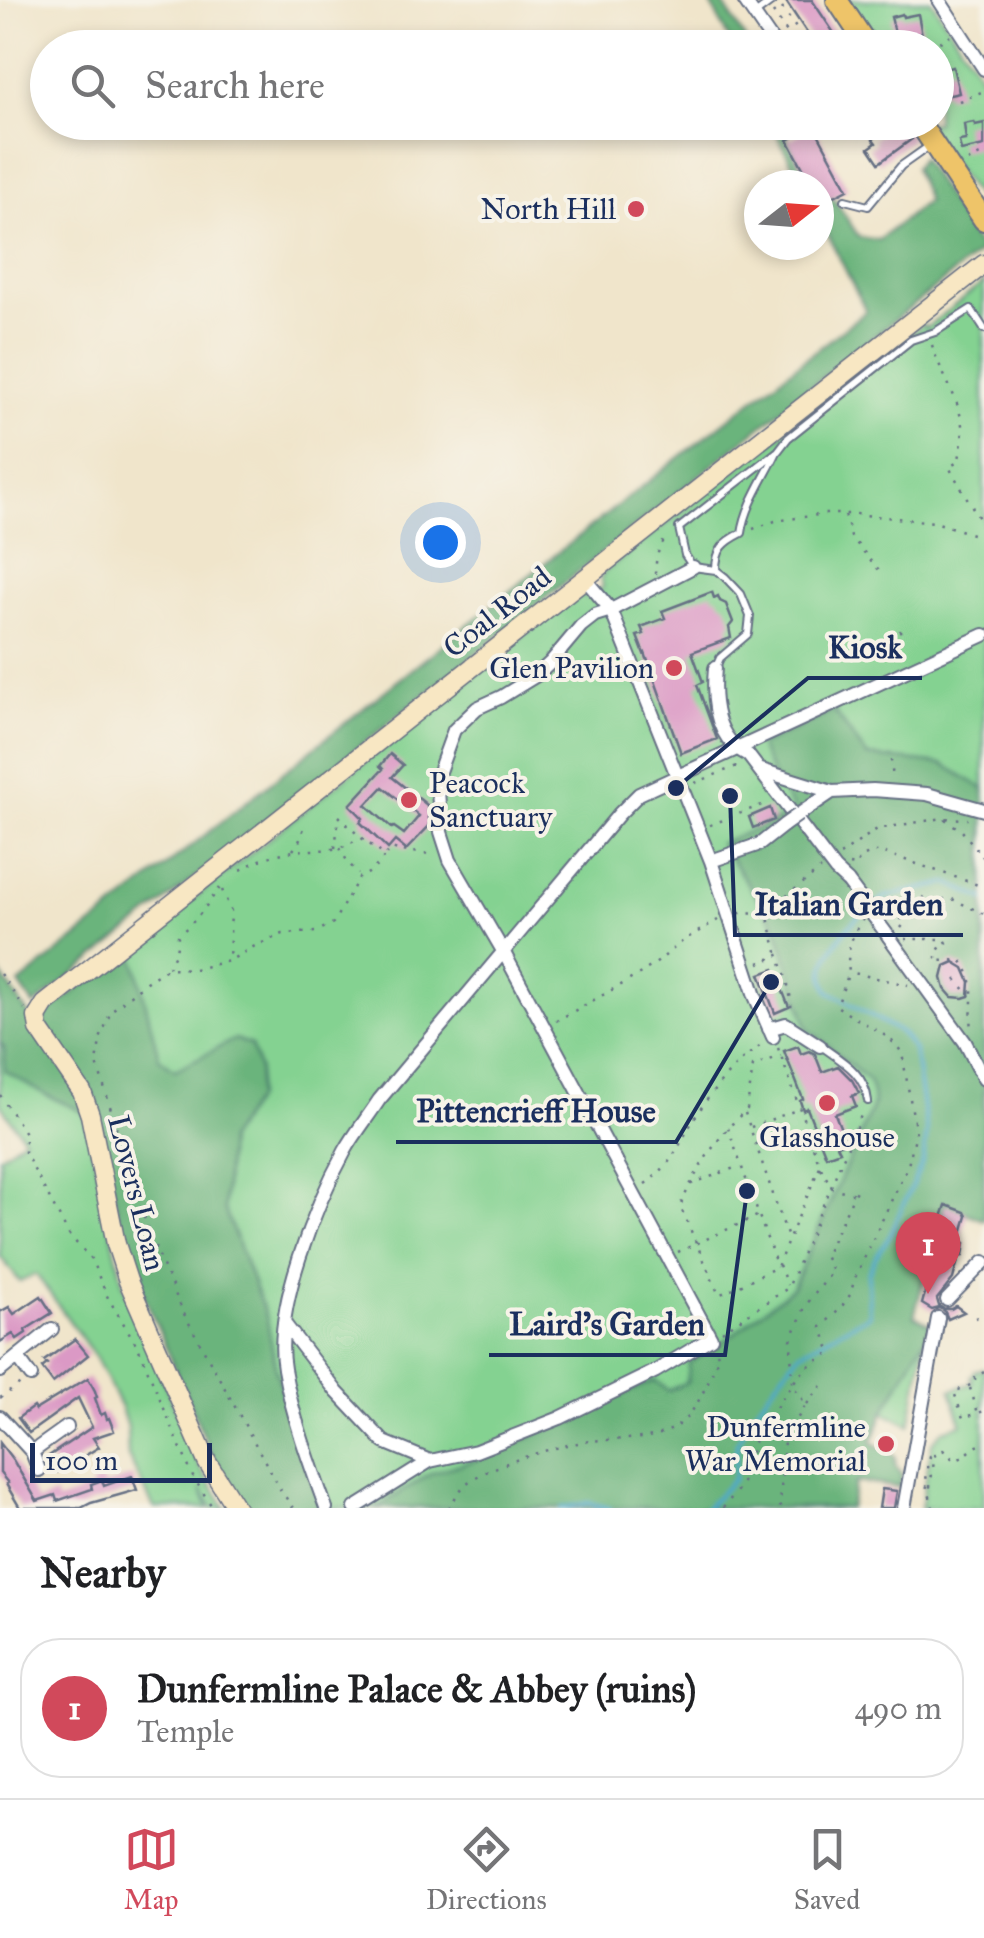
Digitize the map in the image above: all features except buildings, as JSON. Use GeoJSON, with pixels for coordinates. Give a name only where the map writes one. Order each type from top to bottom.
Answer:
{"type":"FeatureCollection","features":[{"type":"Feature","properties":{"kind":"main road"},"geometry":{"type":"LineString","coordinates":[[837,0],[857,30]]}},
{"type":"Feature","properties":{"kind":"main road"},"geometry":{"type":"LineString","coordinates":[[931,140],[984,220]]}},
{"type":"Feature","properties":{"kind":"street"},"geometry":{"type":"LineString","coordinates":[[744,0],[765,30]]}},
{"type":"Feature","properties":{"kind":"street"},"geometry":{"type":"LineString","coordinates":[[939,0],[984,69]]}},
{"type":"Feature","properties":{"kind":"street","name":"Coal Road"},"geometry":{"type":"LineString","coordinates":[[39,1030],[37,1016],[45,1004],[984,264]]}},
{"type":"Feature","properties":{"kind":"street"},"geometry":{"type":"LineString","coordinates":[[355,1508],[430,1461],[476,1451],[560,1418],[711,1338],[450,860],[441,832],[437,777],[454,730],[477,708],[537,675],[596,615],[693,566]]}},
{"type":"Feature","properties":{"kind":"street"},"geometry":{"type":"LineString","coordinates":[[584,578],[612,610],[711,860],[771,1033],[786,1024],[820,1046]]}},
{"type":"Feature","properties":{"kind":"street"},"geometry":{"type":"LineString","coordinates":[[326,1508],[310,1466],[283,1366],[284,1323],[296,1268],[317,1211],[345,1150],[379,1100],[627,806],[646,790],[680,782],[737,750],[984,635]]}},
{"type":"Feature","properties":{"kind":"street"},"geometry":{"type":"LineString","coordinates":[[716,668],[713,696],[719,722],[737,750],[748,755],[755,774],[848,882],[927,988],[984,1078]]}},
{"type":"Feature","properties":{"kind":"street"},"geometry":{"type":"LineString","coordinates":[[755,774],[832,792],[926,794],[984,810]]}},
{"type":"Feature","properties":{"kind":"street"},"geometry":{"type":"LineString","coordinates":[[711,860],[760,844],[832,792]]}},
{"type":"Feature","properties":{"kind":"street","name":"Lovers Loan"},"geometry":{"type":"LineString","coordinates":[[39,1030],[82,1092],[128,1281],[206,1462],[236,1508]]}},
{"type":"Feature","properties":{"kind":"street"},"geometry":{"type":"LineString","coordinates":[[947,1300],[984,1262]]}},
{"type":"Feature","properties":{"kind":"street"},"geometry":{"type":"LineString","coordinates":[[904,1508],[938,1318]]}},
{"type":"Feature","properties":{"kind":"street"},"geometry":{"type":"LineString","coordinates":[[284,1323],[336,1392],[384,1442],[430,1461]]}},
{"type":"Feature","properties":{"kind":"street"},"geometry":{"type":"LineString","coordinates":[[0,1371],[52,1329]]}},
{"type":"Feature","properties":{"kind":"street"},"geometry":{"type":"LineString","coordinates":[[18,1358],[31,1376]]}},
{"type":"Feature","properties":{"kind":"street"},"geometry":{"type":"LineString","coordinates":[[0,1416],[32,1452],[39,1470]]}},
{"type":"Feature","properties":{"kind":"street"},"geometry":{"type":"LineString","coordinates":[[32,1452],[67,1426]]}},
{"type":"Feature","properties":{"kind":"lane"},"geometry":{"type":"LineString","coordinates":[[754,14],[773,2]]}},
{"type":"Feature","properties":{"kind":"lane"},"geometry":{"type":"LineString","coordinates":[[845,200],[868,206],[901,166],[933,143]]}},
{"type":"Feature","properties":{"kind":"lane"},"geometry":{"type":"LineString","coordinates":[[716,570],[724,542],[742,532],[752,502],[788,438],[911,340],[935,332],[971,309],[984,329]]}},
{"type":"Feature","properties":{"kind":"lane"},"geometry":{"type":"LineString","coordinates":[[716,668],[720,658],[748,634],[750,616],[740,594],[725,577],[716,570],[693,566],[685,555],[682,525],[778,451]]}},
{"type":"Feature","properties":{"kind":"lane"},"geometry":{"type":"LineString","coordinates":[[820,1046],[864,1080],[868,1101]]}},
{"type":"Feature","properties":{"kind":"path"},"geometry":{"type":"LineString","coordinates":[[773,2],[798,30]]}},
{"type":"Feature","properties":{"kind":"path"},"geometry":{"type":"LineString","coordinates":[[773,2],[788,30]]}},
{"type":"Feature","properties":{"kind":"path"},"geometry":{"type":"LineString","coordinates":[[954,33],[958,30]]}},
{"type":"Feature","properties":{"kind":"path"},"geometry":{"type":"LineString","coordinates":[[959,101],[984,90]]}},
{"type":"Feature","properties":{"kind":"path"},"geometry":{"type":"LineString","coordinates":[[953,173],[984,154]]}},
{"type":"Feature","properties":{"kind":"path"},"geometry":{"type":"LineString","coordinates":[[935,332],[931,341],[934,351],[962,418],[962,448],[958,462],[949,467],[984,527]]}},
{"type":"Feature","properties":{"kind":"path"},"geometry":{"type":"LineString","coordinates":[[742,532],[775,521],[845,514],[936,522],[984,538]]}},
{"type":"Feature","properties":{"kind":"path"},"geometry":{"type":"LineString","coordinates":[[845,514],[851,537],[879,570]]}},
{"type":"Feature","properties":{"kind":"path"},"geometry":{"type":"LineString","coordinates":[[654,585],[657,554],[664,540],[682,525]]}},
{"type":"Feature","properties":{"kind":"path"},"geometry":{"type":"LineString","coordinates":[[900,630],[902,657],[910,668]]}},
{"type":"Feature","properties":{"kind":"path"},"geometry":{"type":"LineString","coordinates":[[891,760],[894,791]]}},
{"type":"Feature","properties":{"kind":"path"},"geometry":{"type":"LineString","coordinates":[[680,782],[737,766],[755,774]]}},
{"type":"Feature","properties":{"kind":"path"},"geometry":{"type":"LineString","coordinates":[[699,829],[766,805],[767,800]]}},
{"type":"Feature","properties":{"kind":"path"},"geometry":{"type":"LineString","coordinates":[[385,856],[339,816],[338,847],[360,876],[366,876],[375,868],[392,848],[450,860]]}},
{"type":"Feature","properties":{"kind":"path"},"geometry":{"type":"LineString","coordinates":[[943,818],[962,831],[984,858]]}},
{"type":"Feature","properties":{"kind":"path"},"geometry":{"type":"LineString","coordinates":[[544,1028],[628,981],[729,913],[766,912],[878,829],[943,818],[970,819]]}},
{"type":"Feature","properties":{"kind":"path"},"geometry":{"type":"LineString","coordinates":[[292,851],[300,842],[306,822]]}},
{"type":"Feature","properties":{"kind":"path"},"geometry":{"type":"LineString","coordinates":[[240,870],[292,851],[338,847],[359,836]]}},
{"type":"Feature","properties":{"kind":"path"},"geometry":{"type":"LineString","coordinates":[[833,866],[855,866],[861,857],[879,851],[984,887]]}},
{"type":"Feature","properties":{"kind":"path"},"geometry":{"type":"LineString","coordinates":[[168,968],[194,969],[229,961],[283,934],[316,932],[334,922],[360,876]]}},
{"type":"Feature","properties":{"kind":"path"},"geometry":{"type":"LineString","coordinates":[[227,879],[178,936],[168,968],[111,1012],[100,1038],[97,1064],[149,1232],[183,1312],[293,1508]]}},
{"type":"Feature","properties":{"kind":"path"},"geometry":{"type":"LineString","coordinates":[[221,887],[232,911],[229,961]]}},
{"type":"Feature","properties":{"kind":"path"},"geometry":{"type":"LineString","coordinates":[[972,1033],[973,984],[966,966],[961,960],[936,961],[936,950],[947,943],[945,939],[892,941],[904,924],[903,919],[893,916],[897,912],[921,911],[935,901],[950,898],[984,914]]}},
{"type":"Feature","properties":{"kind":"path"},"geometry":{"type":"LineString","coordinates":[[766,912],[793,1009],[786,1024]]}},
{"type":"Feature","properties":{"kind":"path"},"geometry":{"type":"LineString","coordinates":[[745,967],[770,960],[778,952]]}},
{"type":"Feature","properties":{"kind":"path"},"geometry":{"type":"LineString","coordinates":[[723,1508],[741,1486],[754,1439],[792,1384],[806,1367],[831,1352],[821,1327],[850,1295],[900,1184],[916,1133],[902,1053],[896,1043],[836,1006],[849,972]]}},
{"type":"Feature","properties":{"kind":"path"},"geometry":{"type":"LineString","coordinates":[[0,974],[39,1030]]}},
{"type":"Feature","properties":{"kind":"path"},"geometry":{"type":"LineString","coordinates":[[856,974],[927,988]]}},
{"type":"Feature","properties":{"kind":"path"},"geometry":{"type":"LineString","coordinates":[[956,980],[972,996]]}},
{"type":"Feature","properties":{"kind":"path"},"geometry":{"type":"LineString","coordinates":[[634,1192],[662,1172],[697,1114],[729,1072],[771,1033],[820,1166],[832,1188],[856,1194]]}},
{"type":"Feature","properties":{"kind":"path"},"geometry":{"type":"LineString","coordinates":[[781,1056],[753,1066],[747,1110],[727,1127],[702,1162],[680,1206],[719,1295],[778,1265],[820,1166]]}},
{"type":"Feature","properties":{"kind":"path"},"geometry":{"type":"LineString","coordinates":[[0,1095],[26,1133],[25,1153],[70,1235],[91,1259],[108,1298],[138,1347],[194,1476],[213,1508]]}},
{"type":"Feature","properties":{"kind":"path"},"geometry":{"type":"LineString","coordinates":[[750,1128],[800,1110]]}},
{"type":"Feature","properties":{"kind":"path"},"geometry":{"type":"LineString","coordinates":[[745,1112],[788,1240]]}},
{"type":"Feature","properties":{"kind":"path"},"geometry":{"type":"LineString","coordinates":[[449,1508],[467,1483],[538,1452],[592,1440],[644,1438],[677,1427],[692,1410],[719,1357],[711,1338],[788,1288],[862,1113]]}},
{"type":"Feature","properties":{"kind":"path"},"geometry":{"type":"LineString","coordinates":[[727,1127],[788,1288]]}},
{"type":"Feature","properties":{"kind":"path"},"geometry":{"type":"LineString","coordinates":[[690,1184],[741,1166]]}},
{"type":"Feature","properties":{"kind":"path"},"geometry":{"type":"LineString","coordinates":[[806,1405],[792,1384],[791,1340],[806,1305],[833,1272],[825,1256],[859,1184]]}},
{"type":"Feature","properties":{"kind":"path"},"geometry":{"type":"LineString","coordinates":[[668,1258],[758,1215]]}},
{"type":"Feature","properties":{"kind":"path"},"geometry":{"type":"LineString","coordinates":[[975,1318],[984,1315]]}},
{"type":"Feature","properties":{"kind":"path"},"geometry":{"type":"LineString","coordinates":[[984,1372],[979,1373],[975,1383],[954,1392],[963,1418],[984,1412]]}},
{"type":"Feature","properties":{"kind":"path"},"geometry":{"type":"LineString","coordinates":[[0,1398],[31,1376]]}},
{"type":"Feature","properties":{"kind":"path"},"geometry":{"type":"LineString","coordinates":[[780,1508],[784,1439],[826,1381]]}},
{"type":"Feature","properties":{"kind":"path"},"geometry":{"type":"LineString","coordinates":[[969,1387],[978,1413]]}},
{"type":"Feature","properties":{"kind":"path"},"geometry":{"type":"LineString","coordinates":[[933,1508],[930,1487],[935,1457],[943,1450],[958,1460],[984,1444]]}},
{"type":"Feature","properties":{"kind":"path"},"geometry":{"type":"LineString","coordinates":[[930,1487],[925,1486],[927,1471],[930,1456],[935,1457]]}},
{"type":"Feature","properties":{"kind":"green space"},"geometry":{"type":"Polygon","coordinates":[[[709,0],[721,0],[740,30],[724,30],[709,0]]]}},
{"type":"Feature","properties":{"kind":"green space"},"geometry":{"type":"Polygon","coordinates":[[[837,0],[931,0],[951,30],[857,30],[837,0]]]}},
{"type":"Feature","properties":{"kind":"green space"},"geometry":{"type":"Polygon","coordinates":[[[954,35],[984,80],[981,202],[932,140],[954,140],[954,35]]]}},
{"type":"Feature","properties":{"kind":"green space"},"geometry":{"type":"Polygon","coordinates":[[[780,140],[788,140],[804,170],[795,170],[780,140]]]}},
{"type":"Feature","properties":{"kind":"green space"},"geometry":{"type":"Polygon","coordinates":[[[921,158],[981,251],[34,1006],[19,984],[866,311],[834,247],[834,199],[859,237],[879,240],[927,201],[914,168],[921,158]]]}},
{"type":"Feature","properties":{"kind":"green space"},"geometry":{"type":"Polygon","coordinates":[[[984,282],[984,1220],[945,1204],[914,1316],[932,1325],[926,1337],[910,1425],[884,1412],[872,1442],[895,1456],[895,1465],[902,1474],[900,1487],[856,1482],[850,1508],[245,1508],[136,1276],[118,1214],[96,1100],[44,1026],[49,1011],[574,595],[585,597],[603,587],[604,572],[923,324],[926,328],[984,282]]]}},
{"type":"Feature","properties":{"kind":"green space"},"geometry":{"type":"Polygon","coordinates":[[[834,711],[867,756],[943,764],[984,789],[984,1220],[943,1204],[914,1316],[932,1325],[884,1412],[872,1442],[895,1456],[895,1465],[902,1474],[900,1487],[856,1482],[850,1508],[377,1508],[431,1473],[482,1458],[655,1380],[668,1391],[687,1382],[689,1363],[722,1343],[793,1287],[874,1103],[869,1081],[808,1029],[777,927],[720,843],[796,813],[759,746],[834,711]]]}},
{"type":"Feature","properties":{"kind":"green space"},"geometry":{"type":"Polygon","coordinates":[[[132,948],[159,1058],[175,1070],[235,1039],[251,1045],[259,1070],[256,1098],[228,1139],[224,1208],[267,1319],[276,1371],[321,1508],[245,1508],[214,1461],[136,1276],[118,1214],[96,1100],[44,1026],[49,1011],[132,948]]]}},
{"type":"Feature","properties":{"kind":"green space"},"geometry":{"type":"Polygon","coordinates":[[[0,973],[82,1092],[90,1115],[5,1071],[4,1047],[0,1043],[0,973]]]}},
{"type":"Feature","properties":{"kind":"green space"},"geometry":{"type":"Polygon","coordinates":[[[0,1043],[44,1094],[84,1112],[123,1284],[200,1468],[226,1508],[213,1508],[201,1489],[209,1508],[154,1508],[128,1456],[127,1427],[121,1408],[96,1358],[36,1274],[20,1282],[0,1256],[0,1156],[24,1138],[0,1104],[0,1043]]]}},
{"type":"Feature","properties":{"kind":"green space"},"geometry":{"type":"Polygon","coordinates":[[[984,1369],[984,1508],[921,1508],[932,1443],[943,1430],[962,1424],[951,1390],[973,1383],[975,1371],[984,1369]]]}},
{"type":"Feature","properties":{"kind":"waterway"},"geometry":{"type":"LineString","coordinates":[[872,907],[885,897],[948,883],[984,899]]}},
{"type":"Feature","properties":{"kind":"waterway"},"geometry":{"type":"LineString","coordinates":[[706,1508],[734,1479],[737,1443],[757,1408],[799,1353],[869,1315],[868,1274],[923,1161],[927,1133],[914,1050],[901,1033],[829,991],[825,982],[825,967],[832,950],[864,912]]}},
{"type":"Feature","properties":{"kind":"waterway"},"geometry":{"type":"LineString","coordinates":[[562,1508],[589,1503],[609,1508]]}},
{"type":"Feature","properties":{"kind":"place","name":"North Hill"},"geometry":{"type":"Point","coordinates":[636,209]}},
{"type":"Feature","properties":{"kind":"place","name":"Glen Pavilion"},"geometry":{"type":"Point","coordinates":[674,668]}},
{"type":"Feature","properties":{"kind":"place","name":"Kiosk"},"geometry":{"type":"Point","coordinates":[676,788]}},
{"type":"Feature","properties":{"kind":"place","name":"Italian Garden"},"geometry":{"type":"Point","coordinates":[730,796]}},
{"type":"Feature","properties":{"kind":"place","name":"Peacock Sanctuary"},"geometry":{"type":"Point","coordinates":[409,800]}},
{"type":"Feature","properties":{"kind":"place","name":"Pittencrieff House"},"geometry":{"type":"Point","coordinates":[771,982]}},
{"type":"Feature","properties":{"kind":"place","name":"Glasshouse"},"geometry":{"type":"Point","coordinates":[827,1103]}},
{"type":"Feature","properties":{"kind":"place","name":"Laird's Garden"},"geometry":{"type":"Point","coordinates":[747,1191]}},
{"type":"Feature","properties":{"kind":"place","name":"Dunfermline Palace & Abbey (ruins)"},"geometry":{"type":"Point","coordinates":[928,1294]}},
{"type":"Feature","properties":{"kind":"place","name":"Dunfermline War Memorial"},"geometry":{"type":"Point","coordinates":[886,1444]}}]}
